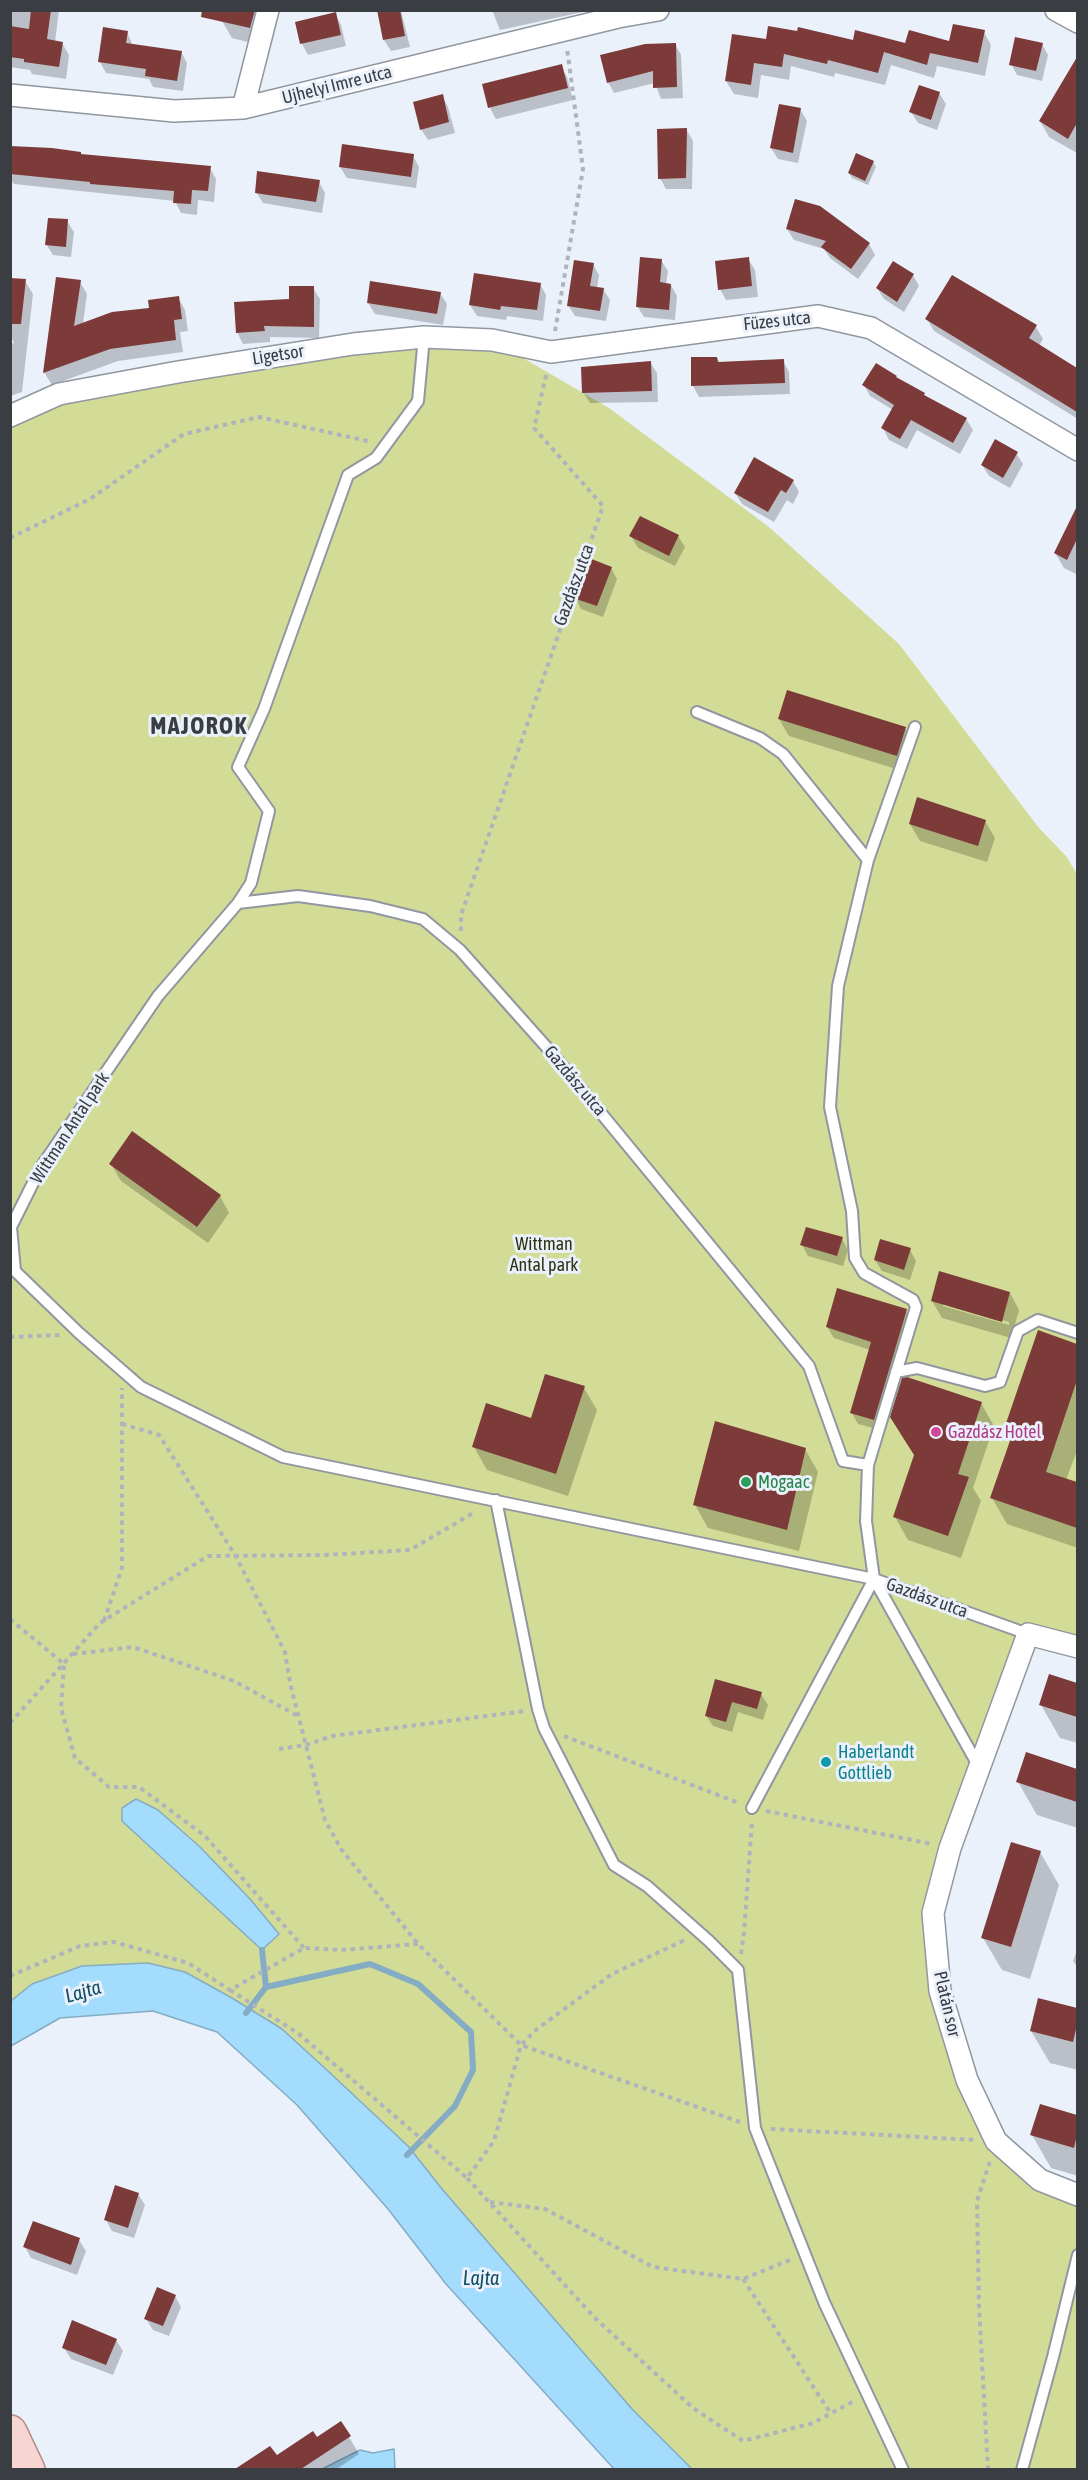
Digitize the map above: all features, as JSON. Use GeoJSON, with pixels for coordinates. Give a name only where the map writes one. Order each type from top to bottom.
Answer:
{"type":"FeatureCollection","features":[{"type":"Feature","properties":{"kind":"main road"},"geometry":{"type":"LineString","coordinates":[[10,2432],[28,2469]]}},
{"type":"Feature","properties":{"kind":"street"},"geometry":{"type":"LineString","coordinates":[[243,108],[268,10]]}},
{"type":"Feature","properties":{"kind":"street","name":"Ujhelyi Imre utca"},"geometry":{"type":"LineString","coordinates":[[10,95],[174,111],[243,108],[618,17],[658,10]]}},
{"type":"Feature","properties":{"kind":"street"},"geometry":{"type":"LineString","coordinates":[[1056,10],[1077,22]]}},
{"type":"Feature","properties":{"kind":"street","name":"Füzes utca"},"geometry":{"type":"LineString","coordinates":[[551,352],[818,316],[871,328],[1077,450]]}},
{"type":"Feature","properties":{"kind":"street","name":"Ligetsor"},"geometry":{"type":"LineString","coordinates":[[10,416],[59,394],[305,351],[424,337],[492,340],[551,352]]}},
{"type":"Feature","properties":{"kind":"street","name":"Gazdász utca"},"geometry":{"type":"LineString","coordinates":[[1028,1634],[1077,1647]]}},
{"type":"Feature","properties":{"kind":"street","name":"Platán sor"},"geometry":{"type":"LineString","coordinates":[[1028,1634],[950,1848],[933,1913],[940,1991],[967,2080],[996,2141],[1040,2180],[1077,2195]]}},
{"type":"Feature","properties":{"kind":"lane"},"geometry":{"type":"LineString","coordinates":[[386,445],[418,401],[424,337]]}},
{"type":"Feature","properties":{"kind":"lane","name":"Wittman Antal park"},"geometry":{"type":"LineString","coordinates":[[386,445],[376,458],[348,475],[264,709],[238,767],[269,811],[251,883],[238,903],[158,996],[41,1167],[12,1227],[15,1271],[141,1388],[283,1457],[874,1579]]}},
{"type":"Feature","properties":{"kind":"lane"},"geometry":{"type":"LineString","coordinates":[[697,712],[760,738],[783,754],[868,860]]}},
{"type":"Feature","properties":{"kind":"lane"},"geometry":{"type":"LineString","coordinates":[[868,1465],[916,1307],[913,1300],[864,1273],[855,1258],[852,1211],[830,1107],[838,986],[868,860],[915,727]]}},
{"type":"Feature","properties":{"kind":"lane"},"geometry":{"type":"LineString","coordinates":[[238,903],[298,896],[370,906],[423,920],[460,950]]}},
{"type":"Feature","properties":{"kind":"lane","name":"Gazdász utca"},"geometry":{"type":"LineString","coordinates":[[460,950],[550,1051],[808,1366],[843,1461],[868,1465],[866,1521],[874,1579],[1028,1634]]}},
{"type":"Feature","properties":{"kind":"lane"},"geometry":{"type":"LineString","coordinates":[[896,1372],[916,1368],[986,1386],[1000,1382],[1018,1331],[1038,1320],[1077,1333]]}},
{"type":"Feature","properties":{"kind":"lane"},"geometry":{"type":"LineString","coordinates":[[496,1500],[538,1709],[544,1728],[614,1865],[647,1886],[701,1933],[738,1970],[755,2128],[824,2302],[903,2469]]}},
{"type":"Feature","properties":{"kind":"lane"},"geometry":{"type":"LineString","coordinates":[[874,1579],[979,1767]]}},
{"type":"Feature","properties":{"kind":"lane"},"geometry":{"type":"LineString","coordinates":[[753,1808],[874,1579]]}},
{"type":"Feature","properties":{"kind":"lane"},"geometry":{"type":"LineString","coordinates":[[1022,2469],[1053,2357],[1077,2255]]}},
{"type":"Feature","properties":{"kind":"path"},"geometry":{"type":"LineString","coordinates":[[551,352],[583,169],[565,30]]}},
{"type":"Feature","properties":{"kind":"path","name":"Gazdász utca"},"geometry":{"type":"LineString","coordinates":[[460,950],[462,915],[603,506],[534,428],[551,352]]}},
{"type":"Feature","properties":{"kind":"path"},"geometry":{"type":"LineString","coordinates":[[10,537],[90,499],[184,434],[259,417],[386,445]]}},
{"type":"Feature","properties":{"kind":"path"},"geometry":{"type":"LineString","coordinates":[[10,1337],[80,1333]]}},
{"type":"Feature","properties":{"kind":"path"},"geometry":{"type":"LineString","coordinates":[[104,1621],[122,1568],[122,1371]]}},
{"type":"Feature","properties":{"kind":"path"},"geometry":{"type":"LineString","coordinates":[[122,1424],[159,1435],[235,1555],[285,1652],[325,1820],[341,1849],[418,1944],[521,2045],[755,2128],[996,2141],[978,2200],[979,2307],[988,2469]]}},
{"type":"Feature","properties":{"kind":"path"},"geometry":{"type":"LineString","coordinates":[[10,1724],[104,1621],[208,1556],[324,1555],[410,1550],[496,1500]]}},
{"type":"Feature","properties":{"kind":"path"},"geometry":{"type":"LineString","coordinates":[[10,1619],[64,1664]]}},
{"type":"Feature","properties":{"kind":"path"},"geometry":{"type":"LineString","coordinates":[[73,1654],[133,1647],[234,1681],[299,1717]]}},
{"type":"Feature","properties":{"kind":"path"},"geometry":{"type":"LineString","coordinates":[[64,1664],[61,1708],[75,1758],[109,1787],[139,1787],[205,1836],[304,1948]]}},
{"type":"Feature","properties":{"kind":"path"},"geometry":{"type":"LineString","coordinates":[[279,1749],[306,1745],[332,1736],[538,1709]]}},
{"type":"Feature","properties":{"kind":"path"},"geometry":{"type":"LineString","coordinates":[[738,1970],[744,1933],[753,1808]]}},
{"type":"Feature","properties":{"kind":"path"},"geometry":{"type":"LineString","coordinates":[[467,2178],[494,2141],[521,2045],[537,2029],[612,1974],[701,1933]]}},
{"type":"Feature","properties":{"kind":"path"},"geometry":{"type":"LineString","coordinates":[[10,1976],[80,1946],[114,1942],[188,1963],[299,2034],[467,2178],[596,2319],[693,2408],[743,2441],[813,2423],[867,2394]]}},
{"type":"Feature","properties":{"kind":"path"},"geometry":{"type":"LineString","coordinates":[[230,1990],[304,1948],[341,1950],[418,1944]]}},
{"type":"Feature","properties":{"kind":"path"},"geometry":{"type":"LineString","coordinates":[[489,2202],[545,2209],[653,2267],[743,2279],[805,2254]]}},
{"type":"Feature","properties":{"kind":"path"},"geometry":{"type":"LineString","coordinates":[[743,2279],[831,2414]]}},
{"type":"Feature","properties":{"kind":"green space","name":"Wittman Antal park"},"geometry":{"type":"Polygon","coordinates":[[[492,340],[609,408],[769,527],[899,644],[1039,828],[1066,856],[1077,874],[1077,1647],[1028,1634],[933,1913],[940,1991],[996,2141],[1077,2194],[1077,2469],[646,2469],[323,2108],[180,2005],[85,1990],[11,2031],[11,416],[178,372],[492,340]]]}},
{"type":"Feature","properties":{"kind":"water"},"geometry":{"type":"Polygon","coordinates":[[[136,1799],[158,1810],[200,1847],[250,1899],[279,1934],[262,1950],[122,1821],[122,1808],[136,1799]]]}},
{"type":"Feature","properties":{"kind":"water","name":"Lajta"},"geometry":{"type":"Polygon","coordinates":[[[148,1963],[185,1972],[232,1998],[282,2029],[329,2072],[408,2146],[442,2189],[632,2409],[692,2469],[614,2469],[446,2284],[388,2209],[297,2105],[217,2032],[153,2011],[60,2018],[11,2046],[11,2001],[32,1984],[82,1966],[148,1963]]]}},
{"type":"Feature","properties":{"kind":"water"},"geometry":{"type":"Polygon","coordinates":[[[394,2449],[395,2469],[322,2469],[360,2450],[373,2453],[394,2449]]]}},
{"type":"Feature","properties":{"kind":"building"},"geometry":{"type":"Polygon","coordinates":[[[31,10],[51,10],[47,39],[63,42],[59,67],[24,62],[24,59],[10,57],[10,26],[29,29],[31,10]]]}},
{"type":"Feature","properties":{"kind":"building"},"geometry":{"type":"Polygon","coordinates":[[[202,10],[255,10],[250,28],[201,17],[202,10]]]}},
{"type":"Feature","properties":{"kind":"building"},"geometry":{"type":"Polygon","coordinates":[[[377,10],[400,10],[405,36],[383,40],[377,10]]]}},
{"type":"Feature","properties":{"kind":"building"},"geometry":{"type":"Polygon","coordinates":[[[336,12],[341,35],[300,44],[295,22],[336,12]]]}},
{"type":"Feature","properties":{"kind":"building"},"geometry":{"type":"Polygon","coordinates":[[[953,24],[985,30],[978,63],[930,53],[927,65],[884,52],[878,73],[828,60],[827,64],[784,54],[782,67],[754,63],[751,85],[725,81],[732,34],[766,39],[768,26],[797,31],[798,27],[853,40],[855,30],[905,43],[909,30],[949,41],[953,24]]]}},
{"type":"Feature","properties":{"kind":"building"},"geometry":{"type":"Polygon","coordinates":[[[103,27],[128,31],[126,43],[182,51],[177,81],[145,76],[146,69],[98,62],[103,27]]]}},
{"type":"Feature","properties":{"kind":"building"},"geometry":{"type":"Polygon","coordinates":[[[1015,37],[1043,43],[1036,71],[1009,65],[1015,37]]]}},
{"type":"Feature","properties":{"kind":"building"},"geometry":{"type":"Polygon","coordinates":[[[676,43],[677,87],[653,88],[653,71],[607,83],[600,55],[645,44],[676,43]]]}},
{"type":"Feature","properties":{"kind":"building"},"geometry":{"type":"Polygon","coordinates":[[[1077,57],[1077,123],[1068,139],[1039,121],[1077,57]]]}},
{"type":"Feature","properties":{"kind":"building"},"geometry":{"type":"Polygon","coordinates":[[[562,64],[568,88],[488,108],[482,84],[562,64]]]}},
{"type":"Feature","properties":{"kind":"building"},"geometry":{"type":"Polygon","coordinates":[[[919,85],[940,92],[931,120],[909,112],[919,85]]]}},
{"type":"Feature","properties":{"kind":"building"},"geometry":{"type":"Polygon","coordinates":[[[443,94],[449,122],[420,130],[413,102],[443,94]]]}},
{"type":"Feature","properties":{"kind":"building"},"geometry":{"type":"Polygon","coordinates":[[[779,104],[801,108],[793,153],[770,148],[779,104]]]}},
{"type":"Feature","properties":{"kind":"building"},"geometry":{"type":"Polygon","coordinates":[[[687,128],[686,178],[658,179],[657,129],[687,128]]]}},
{"type":"Feature","properties":{"kind":"building"},"geometry":{"type":"Polygon","coordinates":[[[342,144],[414,154],[411,177],[339,167],[342,144]]]}},
{"type":"Feature","properties":{"kind":"building"},"geometry":{"type":"Polygon","coordinates":[[[10,146],[52,148],[81,152],[81,154],[211,166],[208,191],[192,190],[191,204],[173,203],[174,191],[10,174],[10,146]]]}},
{"type":"Feature","properties":{"kind":"building"},"geometry":{"type":"Polygon","coordinates":[[[856,153],[874,161],[865,181],[848,173],[856,153]]]}},
{"type":"Feature","properties":{"kind":"building"},"geometry":{"type":"Polygon","coordinates":[[[257,171],[320,180],[316,202],[255,193],[257,171]]]}},
{"type":"Feature","properties":{"kind":"building"},"geometry":{"type":"Polygon","coordinates":[[[795,199],[820,206],[870,243],[851,269],[821,247],[826,241],[786,229],[795,199]]]}},
{"type":"Feature","properties":{"kind":"building"},"geometry":{"type":"Polygon","coordinates":[[[48,218],[68,219],[66,247],[45,245],[48,218]]]}},
{"type":"Feature","properties":{"kind":"building"},"geometry":{"type":"Polygon","coordinates":[[[640,257],[662,259],[660,282],[671,284],[669,310],[636,307],[640,257]]]}},
{"type":"Feature","properties":{"kind":"building"},"geometry":{"type":"Polygon","coordinates":[[[749,257],[752,286],[718,290],[715,261],[749,257]]]}},
{"type":"Feature","properties":{"kind":"building"},"geometry":{"type":"Polygon","coordinates":[[[574,260],[594,263],[590,286],[604,288],[600,311],[567,306],[574,260]]]}},
{"type":"Feature","properties":{"kind":"building"},"geometry":{"type":"Polygon","coordinates":[[[893,261],[914,274],[897,302],[876,288],[893,261]]]}},
{"type":"Feature","properties":{"kind":"building"},"geometry":{"type":"Polygon","coordinates":[[[474,273],[541,283],[537,310],[501,306],[500,310],[469,305],[474,273]]]}},
{"type":"Feature","properties":{"kind":"building"},"geometry":{"type":"Polygon","coordinates":[[[952,275],[1037,325],[1029,338],[1077,368],[1077,412],[925,319],[952,275]]]}},
{"type":"Feature","properties":{"kind":"building"},"geometry":{"type":"Polygon","coordinates":[[[56,277],[81,280],[74,326],[112,312],[149,308],[148,300],[179,296],[182,319],[174,320],[176,340],[110,349],[43,373],[56,277]]]}},
{"type":"Feature","properties":{"kind":"building"},"geometry":{"type":"Polygon","coordinates":[[[10,278],[26,279],[21,324],[10,324],[10,278]]]}},
{"type":"Feature","properties":{"kind":"building"},"geometry":{"type":"Polygon","coordinates":[[[370,281],[441,292],[437,314],[367,303],[370,281]]]}},
{"type":"Feature","properties":{"kind":"building"},"geometry":{"type":"Polygon","coordinates":[[[289,286],[314,286],[314,327],[264,326],[265,331],[236,333],[234,302],[289,299],[289,286]]]}},
{"type":"Feature","properties":{"kind":"building"},"geometry":{"type":"Polygon","coordinates":[[[691,357],[717,357],[718,362],[784,359],[785,383],[691,386],[691,357]]]}},
{"type":"Feature","properties":{"kind":"building"},"geometry":{"type":"Polygon","coordinates":[[[651,361],[652,391],[582,393],[581,367],[651,361]]]}},
{"type":"Feature","properties":{"kind":"building"},"geometry":{"type":"Polygon","coordinates":[[[876,363],[925,393],[924,395],[967,418],[953,443],[911,420],[900,439],[881,428],[894,405],[862,385],[876,363]]]}},
{"type":"Feature","properties":{"kind":"building"},"geometry":{"type":"Polygon","coordinates":[[[995,439],[1018,452],[1003,478],[981,465],[995,439]]]}},
{"type":"Feature","properties":{"kind":"building"},"geometry":{"type":"Polygon","coordinates":[[[754,457],[794,480],[786,493],[781,490],[768,512],[734,493],[754,457]]]}},
{"type":"Feature","properties":{"kind":"building"},"geometry":{"type":"Polygon","coordinates":[[[1077,506],[1077,539],[1067,560],[1054,553],[1077,506]]]}},
{"type":"Feature","properties":{"kind":"building"},"geometry":{"type":"Polygon","coordinates":[[[640,516],[679,535],[669,556],[629,536],[640,516]]]}},
{"type":"Feature","properties":{"kind":"building"},"geometry":{"type":"Polygon","coordinates":[[[589,558],[612,567],[597,606],[573,598],[589,558]]]}},
{"type":"Feature","properties":{"kind":"building"},"geometry":{"type":"Polygon","coordinates":[[[787,690],[906,727],[897,756],[778,719],[787,690]]]}},
{"type":"Feature","properties":{"kind":"building"},"geometry":{"type":"Polygon","coordinates":[[[917,797],[986,820],[978,846],[909,824],[917,797]]]}},
{"type":"Feature","properties":{"kind":"building"},"geometry":{"type":"Polygon","coordinates":[[[132,1131],[221,1195],[197,1227],[109,1164],[132,1131]]]}},
{"type":"Feature","properties":{"kind":"building"},"geometry":{"type":"Polygon","coordinates":[[[806,1227],[843,1237],[837,1256],[800,1245],[806,1227]]]}},
{"type":"Feature","properties":{"kind":"building"},"geometry":{"type":"Polygon","coordinates":[[[880,1239],[911,1248],[904,1270],[874,1260],[880,1239]]]}},
{"type":"Feature","properties":{"kind":"building"},"geometry":{"type":"Polygon","coordinates":[[[939,1271],[1010,1292],[1002,1322],[931,1301],[939,1271]]]}},
{"type":"Feature","properties":{"kind":"building"},"geometry":{"type":"Polygon","coordinates":[[[837,1288],[907,1309],[874,1420],[850,1413],[871,1342],[826,1327],[837,1288]]]}},
{"type":"Feature","properties":{"kind":"building"},"geometry":{"type":"Polygon","coordinates":[[[1038,1330],[1077,1344],[1077,1380],[1046,1472],[1077,1482],[1077,1528],[990,1498],[1012,1435],[1003,1432],[1038,1330]]]}},
{"type":"Feature","properties":{"kind":"building"},"geometry":{"type":"Polygon","coordinates":[[[545,1374],[585,1386],[556,1474],[472,1447],[486,1403],[531,1418],[545,1374]]]}},
{"type":"Feature","properties":{"kind":"building"},"geometry":{"type":"Polygon","coordinates":[[[907,1377],[982,1402],[958,1474],[969,1477],[948,1536],[893,1517],[914,1455],[890,1417],[902,1378],[907,1377]]]}},
{"type":"Feature","properties":{"kind":"building"},"geometry":{"type":"Polygon","coordinates":[[[715,1421],[806,1448],[787,1530],[693,1505],[715,1421]]]}},
{"type":"Feature","properties":{"kind":"building"},"geometry":{"type":"Polygon","coordinates":[[[1049,1674],[1077,1683],[1077,1717],[1039,1705],[1049,1674]]]}},
{"type":"Feature","properties":{"kind":"building"},"geometry":{"type":"Polygon","coordinates":[[[715,1679],[762,1692],[757,1709],[732,1702],[726,1722],[705,1716],[715,1679]]]}},
{"type":"Feature","properties":{"kind":"building"},"geometry":{"type":"Polygon","coordinates":[[[1026,1752],[1077,1769],[1077,1802],[1016,1782],[1026,1752]]]}},
{"type":"Feature","properties":{"kind":"building"},"geometry":{"type":"Polygon","coordinates":[[[1011,1842],[1041,1851],[1011,1947],[981,1938],[1011,1842]]]}},
{"type":"Feature","properties":{"kind":"building"},"geometry":{"type":"Polygon","coordinates":[[[1038,1998],[1077,2008],[1077,2025],[1073,2042],[1030,2031],[1038,1998]]]}},
{"type":"Feature","properties":{"kind":"building"},"geometry":{"type":"Polygon","coordinates":[[[1040,2104],[1077,2115],[1077,2135],[1074,2148],[1030,2135],[1040,2104]]]}},
{"type":"Feature","properties":{"kind":"building"},"geometry":{"type":"Polygon","coordinates":[[[115,2185],[139,2193],[128,2228],[104,2220],[115,2185]]]}},
{"type":"Feature","properties":{"kind":"building"},"geometry":{"type":"Polygon","coordinates":[[[33,2221],[80,2238],[71,2265],[23,2247],[33,2221]]]}},
{"type":"Feature","properties":{"kind":"building"},"geometry":{"type":"Polygon","coordinates":[[[157,2287],[176,2295],[163,2326],[144,2319],[157,2287]]]}},
{"type":"Feature","properties":{"kind":"building"},"geometry":{"type":"Polygon","coordinates":[[[72,2320],[117,2339],[106,2365],[62,2348],[72,2320]]]}},
{"type":"Feature","properties":{"kind":"building"},"geometry":{"type":"Polygon","coordinates":[[[341,2421],[351,2436],[301,2469],[235,2469],[270,2446],[277,2455],[313,2431],[317,2437],[341,2421]]]}},
{"type":"Feature","properties":{"kind":"waterway"},"geometry":{"type":"LineString","coordinates":[[262,1950],[266,1987]]}},
{"type":"Feature","properties":{"kind":"waterway"},"geometry":{"type":"LineString","coordinates":[[246,2013],[266,1987],[370,1964],[418,1984],[471,2032],[473,2070],[455,2106],[407,2155]]}},
{"type":"Feature","properties":{"kind":"place","name":"Gazdász Hotel"},"geometry":{"type":"Point","coordinates":[936,1432]}},
{"type":"Feature","properties":{"kind":"place","name":"Mogaac"},"geometry":{"type":"Point","coordinates":[746,1482]}},
{"type":"Feature","properties":{"kind":"place","name":"Haberlandt Gottlieb"},"geometry":{"type":"Point","coordinates":[826,1762]}},
{"type":"Feature","properties":{"kind":"district","name":"MAJOROK"},"geometry":{"type":"Point","coordinates":[199,726]}}]}
